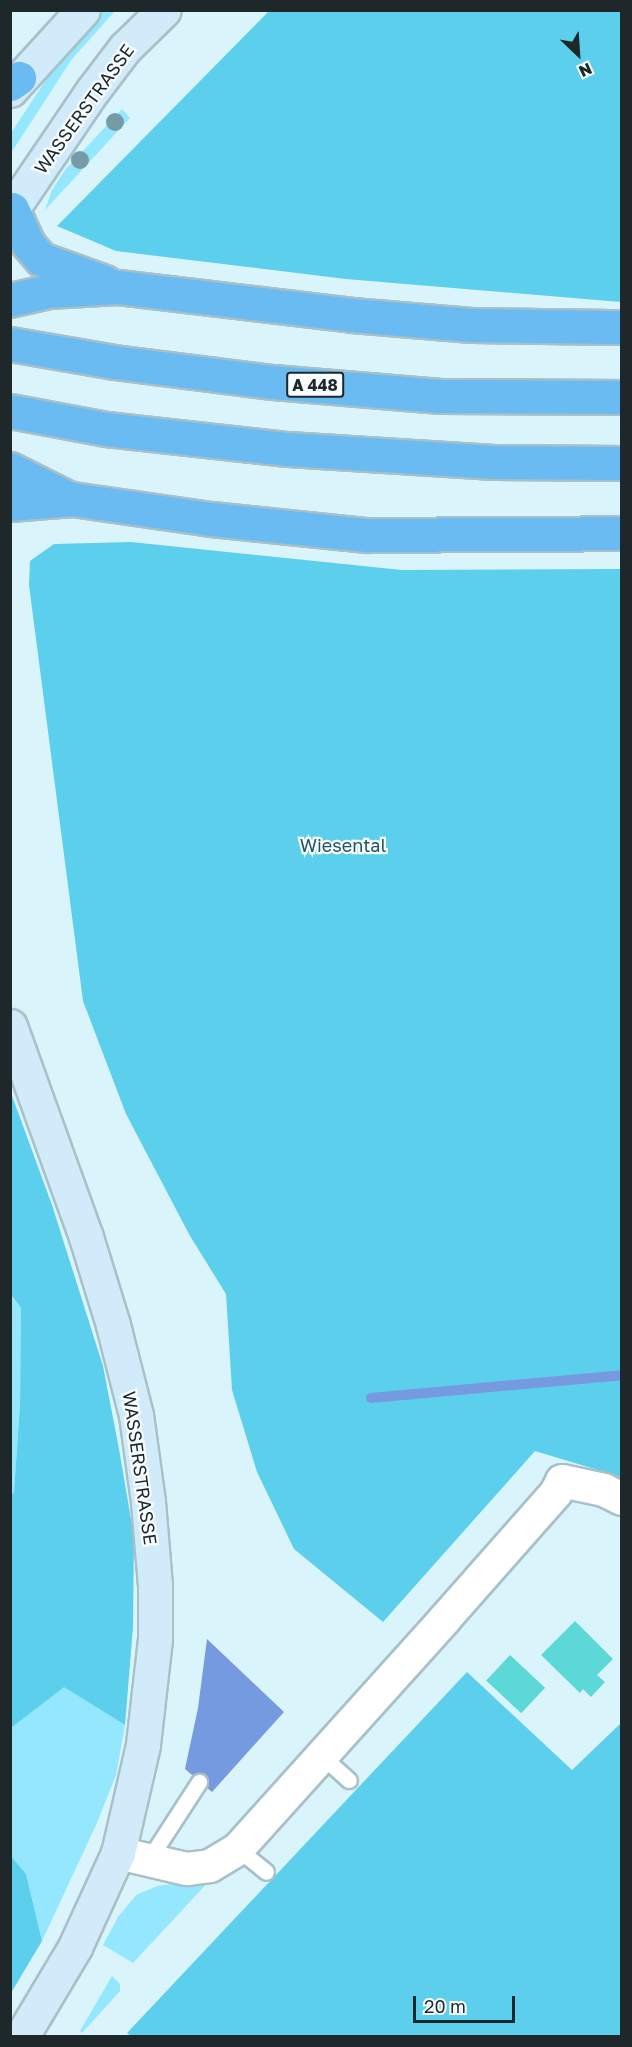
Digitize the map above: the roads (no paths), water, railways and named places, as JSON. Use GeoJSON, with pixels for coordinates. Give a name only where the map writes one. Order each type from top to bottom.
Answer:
{"type":"FeatureCollection","features":[{"type":"Feature","properties":{"kind":"highway"},"geometry":{"type":"LineString","coordinates":[[11,211],[28,244],[41,259],[117,287]]}},
{"type":"Feature","properties":{"kind":"highway"},"geometry":{"type":"LineString","coordinates":[[11,300],[48,291],[117,287],[374,317],[472,325],[621,327]]}},
{"type":"Feature","properties":{"kind":"highway","name":"A 448"},"geometry":{"type":"LineString","coordinates":[[10,344],[114,362],[309,385],[440,396],[621,397]]}},
{"type":"Feature","properties":{"kind":"highway"},"geometry":{"type":"LineString","coordinates":[[10,411],[106,429],[288,449],[494,462],[621,463]]}},
{"type":"Feature","properties":{"kind":"highway"},"geometry":{"type":"LineString","coordinates":[[10,469],[72,499]]}},
{"type":"Feature","properties":{"kind":"highway"},"geometry":{"type":"LineString","coordinates":[[10,504],[72,499],[211,519],[367,536],[621,533]]}},
{"type":"Feature","properties":{"kind":"main road"},"geometry":{"type":"LineString","coordinates":[[13,84],[83,10]]}},
{"type":"Feature","properties":{"kind":"main road","name":"WASSERSTRASSE"},"geometry":{"type":"LineString","coordinates":[[11,211],[93,90],[125,48],[164,10]]}},
{"type":"Feature","properties":{"kind":"main road","name":"WASSERSTRASSE"},"geometry":{"type":"LineString","coordinates":[[10,1026],[86,1237],[113,1325],[136,1415],[148,1502],[155,1586],[155,1639],[133,1856],[75,1947],[22,2037]]}},
{"type":"Feature","properties":{"kind":"street"},"geometry":{"type":"LineString","coordinates":[[133,1856],[187,1869],[210,1866],[238,1849],[541,1510],[562,1481],[604,1490],[621,1499]]}},
{"type":"Feature","properties":{"kind":"lane"},"geometry":{"type":"LineString","coordinates":[[322,1756],[350,1780]]}},
{"type":"Feature","properties":{"kind":"lane"},"geometry":{"type":"LineString","coordinates":[[133,1856],[199,1782]]}},
{"type":"Feature","properties":{"kind":"lane"},"geometry":{"type":"LineString","coordinates":[[238,1849],[266,1872]]}},
{"type":"Feature","properties":{"kind":"waterway"},"geometry":{"type":"LineString","coordinates":[[371,1398],[622,1375]]}},
{"type":"Feature","properties":{"kind":"park label","name":"Wiesental"},"geometry":{"type":"Point","coordinates":[343,845]}}]}
